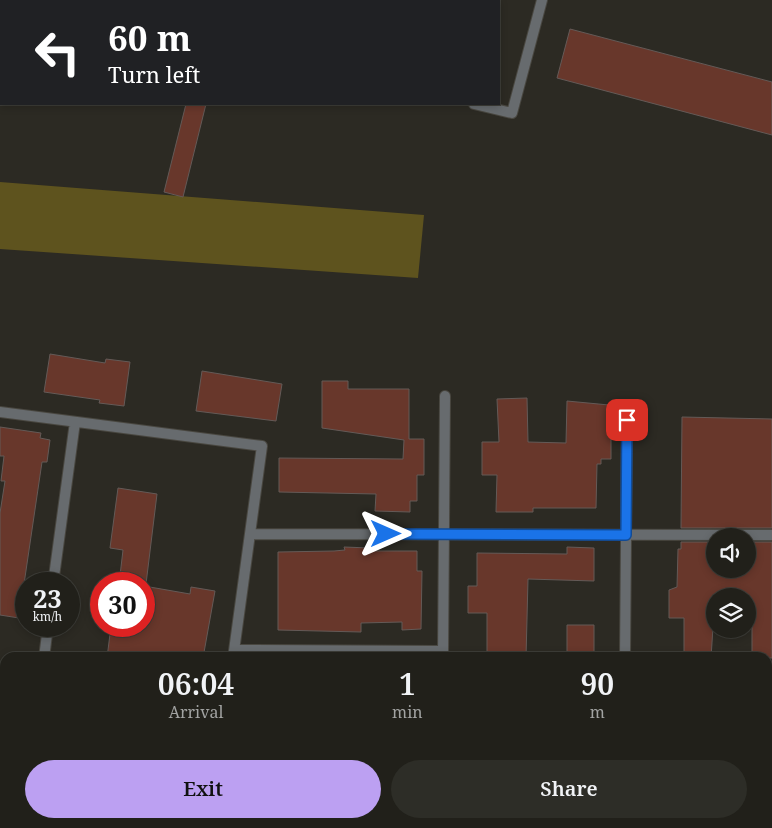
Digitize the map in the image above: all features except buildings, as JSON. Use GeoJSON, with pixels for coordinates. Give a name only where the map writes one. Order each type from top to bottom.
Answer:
{"type":"FeatureCollection","features":[{"type":"Feature","properties":{"kind":"street"},"geometry":{"type":"LineString","coordinates":[[478,105],[512,113],[542,0]]}},
{"type":"Feature","properties":{"kind":"street"},"geometry":{"type":"LineString","coordinates":[[443,652],[445,396]]}},
{"type":"Feature","properties":{"kind":"street"},"geometry":{"type":"LineString","coordinates":[[0,412],[262,446],[233,652]]}},
{"type":"Feature","properties":{"kind":"street"},"geometry":{"type":"LineString","coordinates":[[625,652],[627,420]]}},
{"type":"Feature","properties":{"kind":"street"},"geometry":{"type":"LineString","coordinates":[[56,572],[75,422]]}},
{"type":"Feature","properties":{"kind":"street"},"geometry":{"type":"LineString","coordinates":[[250,534],[772,535]]}},
{"type":"Feature","properties":{"kind":"street"},"geometry":{"type":"LineString","coordinates":[[45,652],[47,637]]}},
{"type":"Feature","properties":{"kind":"shaded area"},"geometry":{"type":"Polygon","coordinates":[[[0,182],[424,215],[418,278],[0,249],[0,182]]]}},
{"type":"Feature","properties":{"kind":"route"},"geometry":{"type":"LineString","coordinates":[[386,534],[626,535],[627,420]]}}]}
